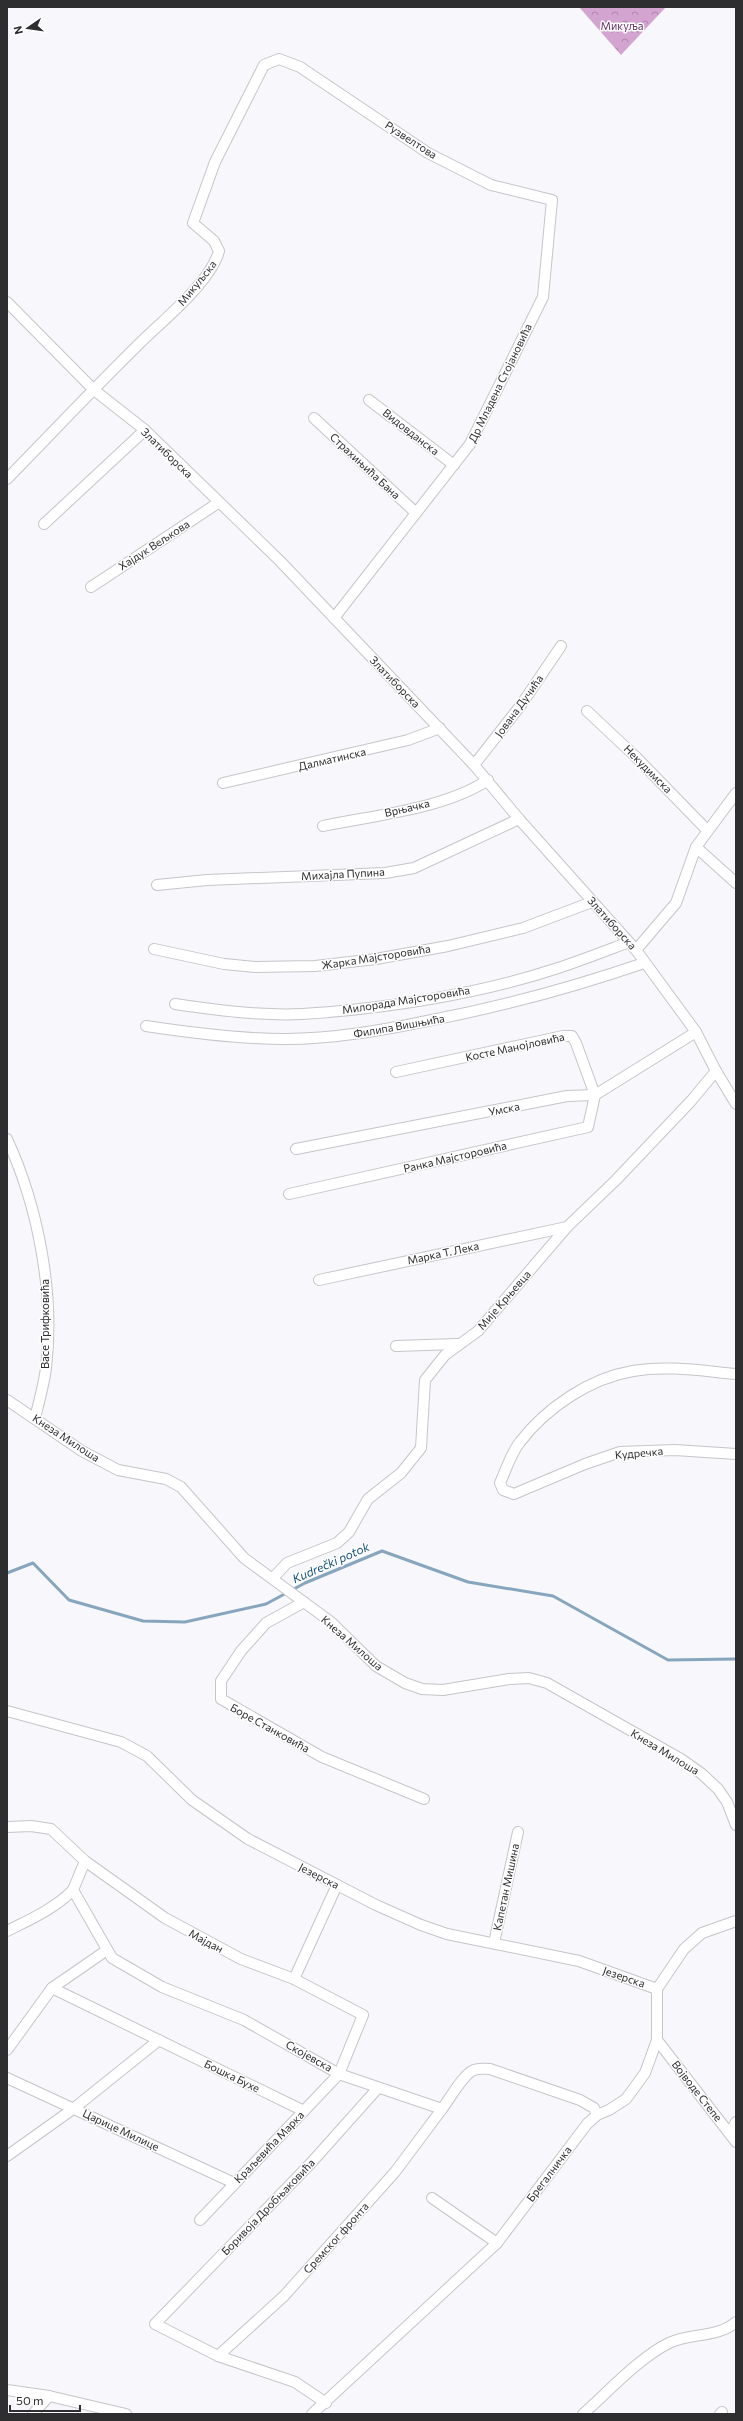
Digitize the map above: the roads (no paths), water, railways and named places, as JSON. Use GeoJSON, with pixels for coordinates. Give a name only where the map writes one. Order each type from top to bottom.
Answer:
{"type":"FeatureCollection","features":[{"type":"Feature","properties":{"kind":"street","name":"Рузвелтова"},"geometry":{"type":"LineString","coordinates":[[279,59],[300,67],[428,153],[492,185],[552,200]]}},
{"type":"Feature","properties":{"kind":"street","name":"Микуљска"},"geometry":{"type":"LineString","coordinates":[[94,390],[140,343],[169,318],[216,263],[219,251],[214,241],[193,224],[214,162],[264,65],[279,59]]}},
{"type":"Feature","properties":{"kind":"street","name":"Др Младена Стојановића"},"geometry":{"type":"LineString","coordinates":[[334,618],[470,444],[543,297],[552,200]]}},
{"type":"Feature","properties":{"kind":"street","name":"Златиборска"},"geometry":{"type":"LineString","coordinates":[[9,309],[94,390],[145,430],[218,503],[280,560],[474,764],[519,819],[636,950],[644,963],[696,1032],[716,1071],[736,1104]]}},
{"type":"Feature","properties":{"kind":"street"},"geometry":{"type":"LineString","coordinates":[[7,479],[94,390]]}},
{"type":"Feature","properties":{"kind":"street","name":"Видовданска"},"geometry":{"type":"LineString","coordinates":[[369,400],[454,465]]}},
{"type":"Feature","properties":{"kind":"street","name":"Страхињића Бана"},"geometry":{"type":"LineString","coordinates":[[314,418],[416,513]]}},
{"type":"Feature","properties":{"kind":"street"},"geometry":{"type":"LineString","coordinates":[[44,524],[145,430]]}},
{"type":"Feature","properties":{"kind":"street","name":"Хајдук Вељкова"},"geometry":{"type":"LineString","coordinates":[[91,587],[218,503]]}},
{"type":"Feature","properties":{"kind":"street","name":"Јована Дучића"},"geometry":{"type":"LineString","coordinates":[[474,764],[521,705],[561,646]]}},
{"type":"Feature","properties":{"kind":"street","name":"Некудимска"},"geometry":{"type":"LineString","coordinates":[[587,711],[636,757],[707,830]]}},
{"type":"Feature","properties":{"kind":"street","name":"Далматинска"},"geometry":{"type":"LineString","coordinates":[[223,784],[408,740],[440,728]]}},
{"type":"Feature","properties":{"kind":"street","name":"Врњачка"},"geometry":{"type":"LineString","coordinates":[[323,826],[451,797],[472,790],[488,780]]}},
{"type":"Feature","properties":{"kind":"street"},"geometry":{"type":"LineString","coordinates":[[636,950],[676,903],[696,847],[707,830],[736,793]]}},
{"type":"Feature","properties":{"kind":"street","name":"Михајла Пупина"},"geometry":{"type":"LineString","coordinates":[[157,885],[207,880],[385,873],[414,868],[519,819]]}},
{"type":"Feature","properties":{"kind":"street"},"geometry":{"type":"LineString","coordinates":[[696,847],[736,883]]}},
{"type":"Feature","properties":{"kind":"street","name":"Жарка Мајсторовића"},"geometry":{"type":"LineString","coordinates":[[154,949],[224,964],[255,967],[315,966],[376,959],[448,946],[523,928],[592,902]]}},
{"type":"Feature","properties":{"kind":"street","name":"Милорада Мајсторовића"},"geometry":{"type":"LineString","coordinates":[[175,1004],[246,1013],[282,1014],[301,1014],[376,1006],[495,985],[557,968],[629,942]]}},
{"type":"Feature","properties":{"kind":"street","name":"Филипа Вишњића"},"geometry":{"type":"LineString","coordinates":[[146,1026],[190,1033],[264,1038],[348,1035],[515,1003],[576,986],[644,963]]}},
{"type":"Feature","properties":{"kind":"street"},"geometry":{"type":"LineString","coordinates":[[596,1095],[696,1032]]}},
{"type":"Feature","properties":{"kind":"street","name":"Косте Манојловића"},"geometry":{"type":"LineString","coordinates":[[396,1072],[563,1036],[572,1036],[596,1095]]}},
{"type":"Feature","properties":{"kind":"street","name":"Мије Крњевца"},"geometry":{"type":"LineString","coordinates":[[273,1578],[287,1563],[337,1543],[349,1532],[368,1499],[401,1473],[421,1448],[425,1380],[445,1355],[457,1344],[478,1331],[567,1227],[616,1180],[691,1101],[716,1071]]}},
{"type":"Feature","properties":{"kind":"street","name":"Умска"},"geometry":{"type":"LineString","coordinates":[[296,1149],[567,1096],[596,1095]]}},
{"type":"Feature","properties":{"kind":"street","name":"Ранка Мајсторовића"},"geometry":{"type":"LineString","coordinates":[[289,1194],[588,1128],[596,1095]]}},
{"type":"Feature","properties":{"kind":"street","name":"Васе Трифковића"},"geometry":{"type":"LineString","coordinates":[[7,1139],[35,1218],[48,1286],[46,1368],[35,1418]]}},
{"type":"Feature","properties":{"kind":"street","name":"Марка Т. Лека"},"geometry":{"type":"LineString","coordinates":[[319,1280],[567,1227]]}},
{"type":"Feature","properties":{"kind":"street"},"geometry":{"type":"LineString","coordinates":[[396,1346],[457,1344]]}},
{"type":"Feature","properties":{"kind":"street","name":"Кудречка"},"geometry":{"type":"LineString","coordinates":[[736,1374],[679,1368],[633,1371],[602,1380],[566,1400],[543,1416],[519,1443],[500,1483],[503,1490],[514,1494],[585,1464],[620,1452],[675,1450],[736,1454]]}},
{"type":"Feature","properties":{"kind":"street","name":"Кнеза Милоша"},"geometry":{"type":"LineString","coordinates":[[7,1400],[82,1451],[118,1470],[166,1478],[181,1487],[244,1558],[331,1622],[376,1666],[405,1683],[422,1689],[443,1690],[509,1679],[528,1678],[547,1683],[681,1759],[702,1774],[718,1789],[727,1802],[736,1825]]}},
{"type":"Feature","properties":{"kind":"street","name":"Боре Станковића"},"geometry":{"type":"LineString","coordinates":[[304,1602],[266,1624],[241,1651],[221,1681],[221,1699],[322,1757],[424,1799]]}},
{"type":"Feature","properties":{"kind":"street","name":"Језерска"},"geometry":{"type":"LineString","coordinates":[[7,1711],[121,1742],[147,1756],[192,1800],[248,1839],[337,1885],[421,1925],[448,1934],[494,1942],[579,1961],[657,1989]]}},
{"type":"Feature","properties":{"kind":"street","name":"Мајдан"},"geometry":{"type":"LineString","coordinates":[[7,1827],[31,1826],[51,1829],[86,1861],[165,1918],[241,1959],[294,1980],[363,2015],[339,2074]]}},
{"type":"Feature","properties":{"kind":"street","name":"Капетан Мишина"},"geometry":{"type":"LineString","coordinates":[[494,1942],[518,1832]]}},
{"type":"Feature","properties":{"kind":"street"},"geometry":{"type":"LineString","coordinates":[[7,1931],[54,1907],[73,1890],[86,1861]]}},
{"type":"Feature","properties":{"kind":"street"},"geometry":{"type":"LineString","coordinates":[[294,1980],[337,1885]]}},
{"type":"Feature","properties":{"kind":"street","name":"Скојевска"},"geometry":{"type":"LineString","coordinates":[[73,1890],[112,1958],[162,1987],[244,2020],[339,2074],[442,2109]]}},
{"type":"Feature","properties":{"kind":"street"},"geometry":{"type":"LineString","coordinates":[[657,1989],[684,1948],[702,1933],[736,1921]]}},
{"type":"Feature","properties":{"kind":"street"},"geometry":{"type":"LineString","coordinates":[[7,2050],[52,1988],[107,1950]]}},
{"type":"Feature","properties":{"kind":"street","name":"Бошка Бухе"},"geometry":{"type":"LineString","coordinates":[[52,1988],[304,2111]]}},
{"type":"Feature","properties":{"kind":"street","name":"Брегалничка"},"geometry":{"type":"LineString","coordinates":[[312,2414],[326,2403],[498,2243],[586,2124],[596,2115],[609,2110],[626,2099],[645,2074],[657,2040],[657,1989]]}},
{"type":"Feature","properties":{"kind":"street"},"geometry":{"type":"LineString","coordinates":[[7,2156],[74,2109],[159,2040]]}},
{"type":"Feature","properties":{"kind":"street","name":"Војводе Степе"},"geometry":{"type":"LineString","coordinates":[[657,2040],[733,2138]]}},
{"type":"Feature","properties":{"kind":"street"},"geometry":{"type":"LineString","coordinates":[[442,2109],[465,2076],[472,2070],[480,2068],[490,2069],[580,2100],[594,2108],[596,2115]]}},
{"type":"Feature","properties":{"kind":"street","name":"Краљевића Марка"},"geometry":{"type":"LineString","coordinates":[[200,2220],[339,2074]]}},
{"type":"Feature","properties":{"kind":"street","name":"Царице Милице"},"geometry":{"type":"LineString","coordinates":[[7,2078],[234,2183]]}},
{"type":"Feature","properties":{"kind":"street","name":"Боривоја Дробњаковића"},"geometry":{"type":"LineString","coordinates":[[218,2356],[155,2324],[311,2163],[378,2088]]}},
{"type":"Feature","properties":{"kind":"street","name":"Сремског фронта"},"geometry":{"type":"LineString","coordinates":[[218,2356],[284,2296],[395,2172],[442,2109]]}},
{"type":"Feature","properties":{"kind":"street"},"geometry":{"type":"LineString","coordinates":[[733,2138],[736,2122]]}},
{"type":"Feature","properties":{"kind":"street"},"geometry":{"type":"LineString","coordinates":[[432,2198],[498,2243]]}},
{"type":"Feature","properties":{"kind":"street"},"geometry":{"type":"LineString","coordinates":[[584,2414],[655,2350],[670,2342],[726,2329],[736,2322]]}},
{"type":"Feature","properties":{"kind":"street"},"geometry":{"type":"LineString","coordinates":[[218,2356],[295,2382],[326,2403]]}},
{"type":"Feature","properties":{"kind":"street"},"geometry":{"type":"LineString","coordinates":[[7,2390],[48,2396],[126,2414]]}},
{"type":"Feature","properties":{"kind":"street"},"geometry":{"type":"LineString","coordinates":[[33,2414],[48,2396]]}},
{"type":"Feature","properties":{"kind":"waterway","name":"Kudrečki potok"},"geometry":{"type":"LineString","coordinates":[[7,1573],[33,1563],[69,1600],[143,1621],[185,1622],[266,1604],[305,1583],[382,1551],[468,1582],[553,1596],[668,1660],[736,1659]]}},
{"type":"Feature","properties":{"kind":"park label","name":"Микуља"},"geometry":{"type":"Point","coordinates":[622,26]}}]}
